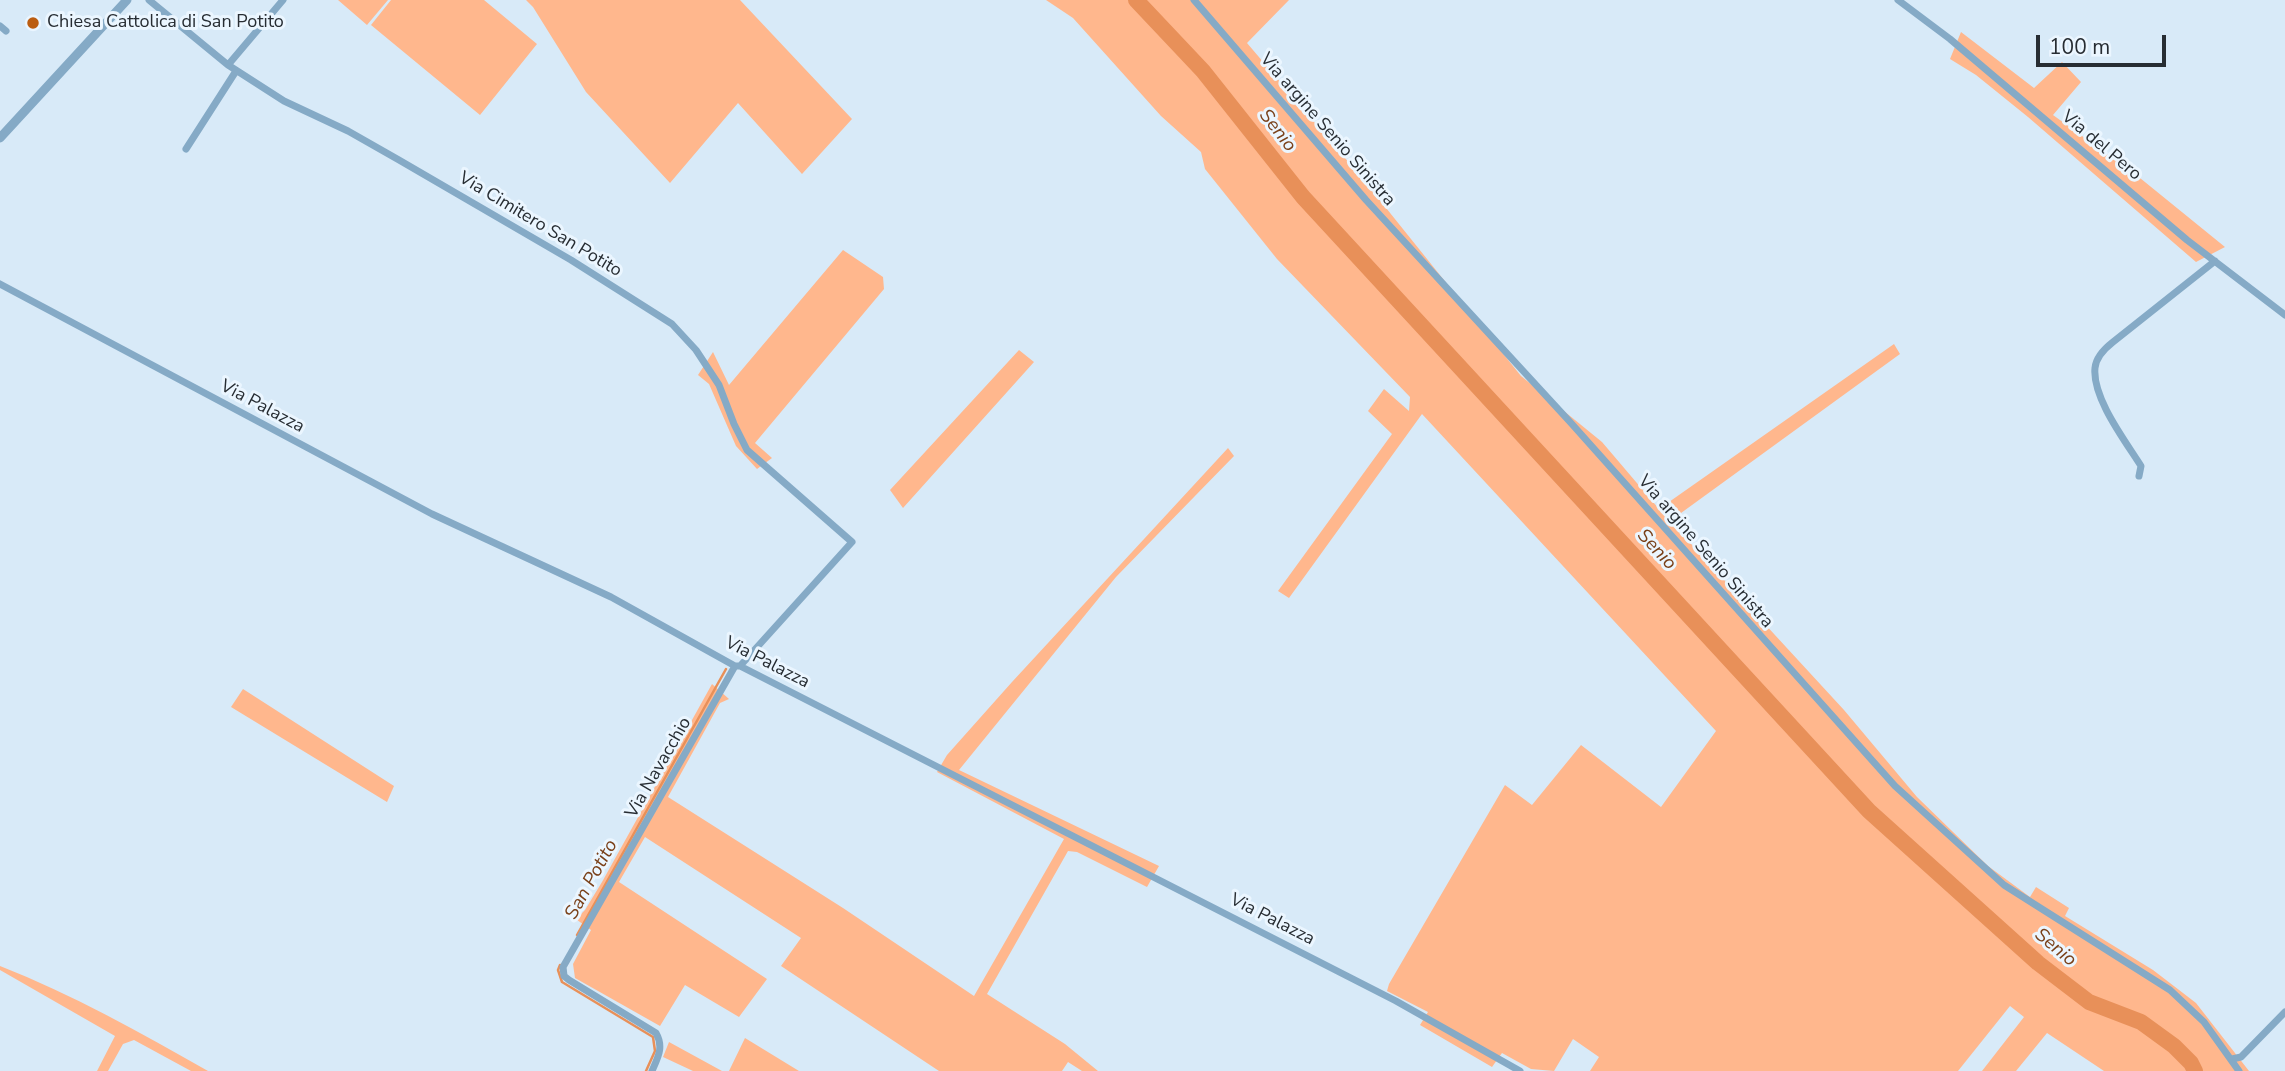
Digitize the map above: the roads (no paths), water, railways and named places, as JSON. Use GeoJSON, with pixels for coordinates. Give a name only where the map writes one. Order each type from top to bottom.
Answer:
{"type":"FeatureCollection","features":[{"type":"Feature","properties":{"kind":"street"},"geometry":{"type":"LineString","coordinates":[[0,138],[128,0]]}},
{"type":"Feature","properties":{"kind":"street","name":"Via Cimitero San Potito"},"geometry":{"type":"LineString","coordinates":[[149,0],[236,71],[284,101],[348,131],[514,227],[671,324],[696,349],[719,385],[733,424],[747,450],[852,542]]}},
{"type":"Feature","properties":{"kind":"street"},"geometry":{"type":"LineString","coordinates":[[228,65],[283,0]]}},
{"type":"Feature","properties":{"kind":"street","name":"Via argine Senio Sinistra"},"geometry":{"type":"LineString","coordinates":[[1194,0],[1366,200],[1895,786],[2004,885],[2170,990],[2204,1023],[2239,1071]]}},
{"type":"Feature","properties":{"kind":"street","name":"Via del Pero"},"geometry":{"type":"LineString","coordinates":[[1898,0],[1950,39],[2216,261],[2285,315]]}},
{"type":"Feature","properties":{"kind":"street"},"geometry":{"type":"LineString","coordinates":[[186,149],[236,71]]}},
{"type":"Feature","properties":{"kind":"street"},"geometry":{"type":"LineString","coordinates":[[2139,476],[2141,466],[2104,405],[2096,383],[2098,357],[2113,342],[2216,261]]}},
{"type":"Feature","properties":{"kind":"street","name":"Via Palazza"},"geometry":{"type":"LineString","coordinates":[[0,284],[432,514],[611,597],[738,666],[1396,1001],[1520,1071]]}},
{"type":"Feature","properties":{"kind":"street","name":"Via Navacchio"},"geometry":{"type":"LineString","coordinates":[[652,1071],[661,1049],[656,1033],[569,980],[564,976],[563,967],[738,666],[852,542]]}},
{"type":"Feature","properties":{"kind":"street"},"geometry":{"type":"LineString","coordinates":[[2232,1059],[2241,1057],[2285,1012]]}},
{"type":"Feature","properties":{"kind":"waterway","name":"Senio"},"geometry":{"type":"LineString","coordinates":[[1136,0],[1203,71],[1303,197],[1869,811],[2038,963],[2089,1002],[2141,1022],[2174,1046],[2195,1071]]}},
{"type":"Feature","properties":{"kind":"waterway","name":"San Potito"},"geometry":{"type":"LineString","coordinates":[[577,935],[726,669]]}},
{"type":"Feature","properties":{"kind":"waterway","name":"San Potito"},"geometry":{"type":"LineString","coordinates":[[560,965],[558,970],[562,982],[653,1037],[655,1051],[646,1071]]}},
{"type":"Feature","properties":{"kind":"place","name":"Chiesa Cattolica di San Potito"},"geometry":{"type":"Point","coordinates":[33,23]}}]}
